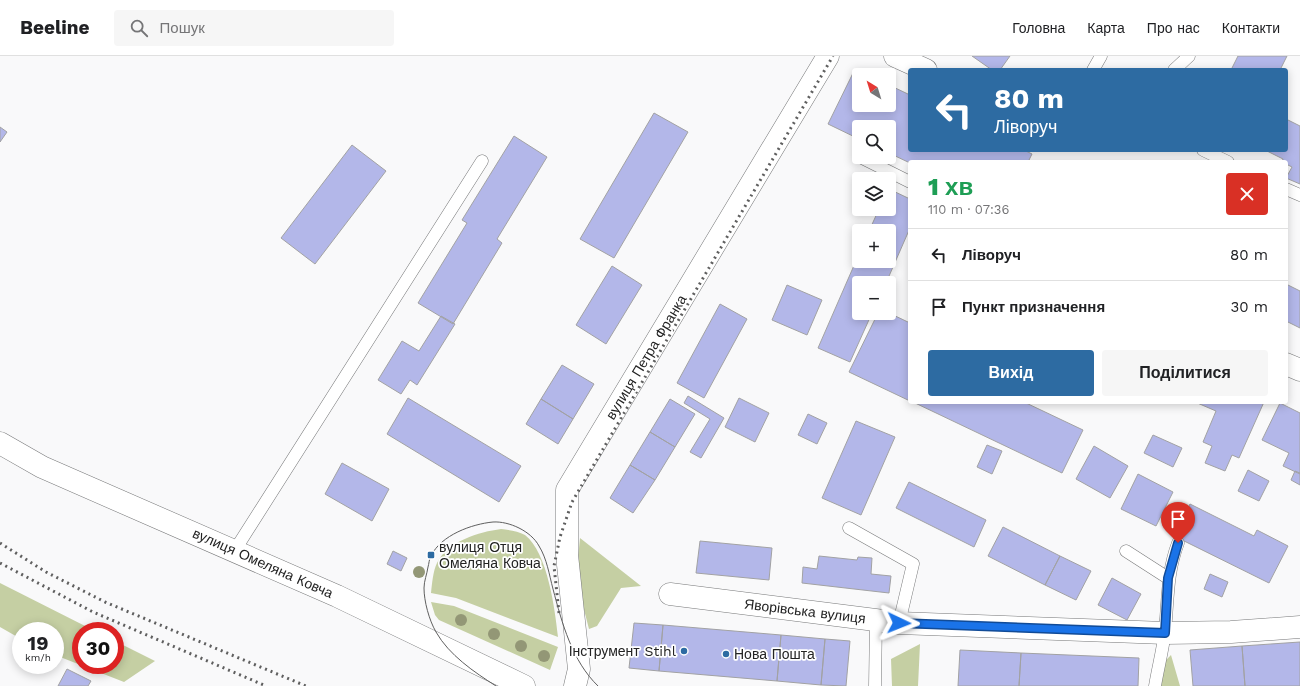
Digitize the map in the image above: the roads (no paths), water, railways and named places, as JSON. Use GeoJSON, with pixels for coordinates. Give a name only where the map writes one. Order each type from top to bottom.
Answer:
{"type":"FeatureCollection","features":[{"type":"Feature","properties":{"kind":"street","name":"вулиця Петра Франка"},"geometry":{"type":"LineString","coordinates":[[575,686],[579,669],[567,555],[567,490],[828,56]]}},
{"type":"Feature","properties":{"kind":"street"},"geometry":{"type":"LineString","coordinates":[[895,56],[922,68]]}},
{"type":"Feature","properties":{"kind":"street"},"geometry":{"type":"LineString","coordinates":[[1288,365],[1300,370]]}},
{"type":"Feature","properties":{"kind":"street","name":"вулиця Омеляна Ковча"},"geometry":{"type":"LineString","coordinates":[[0,443],[42,467],[235,550],[337,596],[524,686]]}},
{"type":"Feature","properties":{"kind":"street","name":"Яворівська вулиця"},"geometry":{"type":"LineString","coordinates":[[670,594],[899,623],[1165,633],[1231,632],[1300,627]]}},
{"type":"Feature","properties":{"kind":"lane"},"geometry":{"type":"LineString","coordinates":[[1094,68],[1101,56]]}},
{"type":"Feature","properties":{"kind":"lane"},"geometry":{"type":"LineString","coordinates":[[1176,68],[1189,56]]}},
{"type":"Feature","properties":{"kind":"lane"},"geometry":{"type":"LineString","coordinates":[[1207,152],[1224,160]]}},
{"type":"Feature","properties":{"kind":"lane"},"geometry":{"type":"LineString","coordinates":[[235,550],[482,161]]}},
{"type":"Feature","properties":{"kind":"lane"},"geometry":{"type":"LineString","coordinates":[[873,164],[908,181]]}},
{"type":"Feature","properties":{"kind":"lane"},"geometry":{"type":"LineString","coordinates":[[1288,190],[1300,195]]}},
{"type":"Feature","properties":{"kind":"lane"},"geometry":{"type":"LineString","coordinates":[[849,528],[913,564],[899,623]]}},
{"type":"Feature","properties":{"kind":"lane"},"geometry":{"type":"LineString","coordinates":[[1155,686],[1165,633],[1168,578],[1178,543]]}},
{"type":"Feature","properties":{"kind":"lane"},"geometry":{"type":"LineString","coordinates":[[1126,551],[1168,578]]}},
{"type":"Feature","properties":{"kind":"lane"},"geometry":{"type":"LineString","coordinates":[[875,686],[876,620]]}},
{"type":"Feature","properties":{"kind":"tram line"},"geometry":{"type":"LineString","coordinates":[[496,686],[455,656],[441,640],[433,627],[427,610],[424,588],[430,557],[442,542],[467,528],[493,522],[506,523],[519,528],[531,536],[539,546],[546,561],[560,615],[569,641],[581,665],[598,686]]}},
{"type":"Feature","properties":{"kind":"railway"},"geometry":{"type":"LineString","coordinates":[[559,613],[554,566],[560,537],[572,502],[833,56]]}},
{"type":"Feature","properties":{"kind":"railway"},"geometry":{"type":"LineString","coordinates":[[0,543],[46,572],[105,602],[306,686]]}},
{"type":"Feature","properties":{"kind":"railway"},"geometry":{"type":"LineString","coordinates":[[0,563],[93,612],[266,686]]}},
{"type":"Feature","properties":{"kind":"place","name":"вулиця Отця Омеляна Ковча"},"geometry":{"type":"Point","coordinates":[431,555]}},
{"type":"Feature","properties":{"kind":"place","name":"Інструмент Stihl"},"geometry":{"type":"Point","coordinates":[684,651]}},
{"type":"Feature","properties":{"kind":"place","name":"Нова Пошта"},"geometry":{"type":"Point","coordinates":[726,654]}}]}
